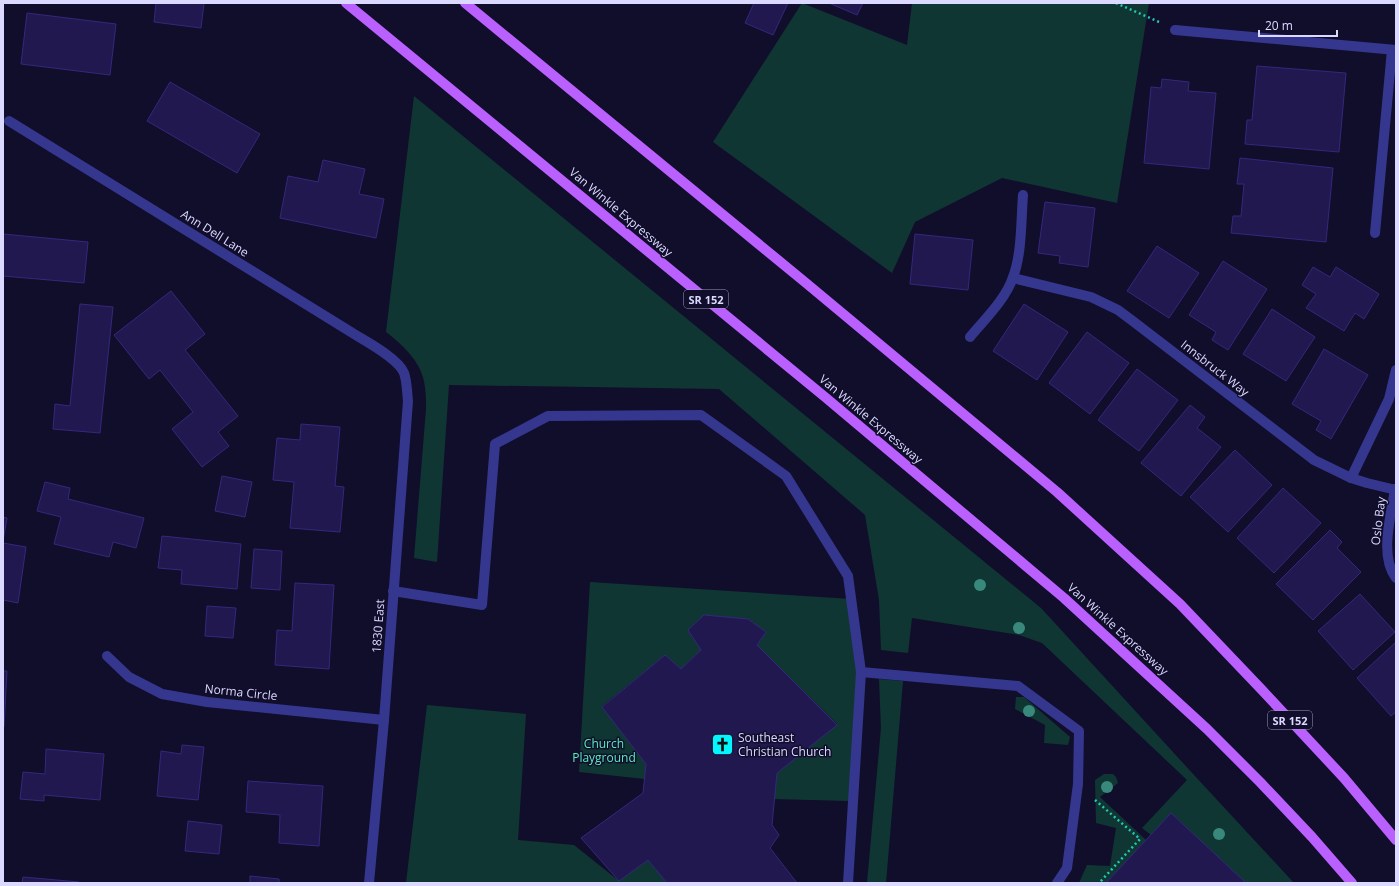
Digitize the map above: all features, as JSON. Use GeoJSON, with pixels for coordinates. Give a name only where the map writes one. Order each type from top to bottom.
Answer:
{"type":"FeatureCollection","features":[{"type":"Feature","properties":{"kind":"main road","name":"Van Winkle Expressway"},"geometry":{"type":"LineString","coordinates":[[346,3],[562,180],[1064,598],[1207,729],[1312,837],[1352,883]]}},
{"type":"Feature","properties":{"kind":"main road","name":"SR 152"},"geometry":{"type":"LineString","coordinates":[[465,3],[800,278],[1057,492],[1180,604],[1339,773],[1396,840]]}},
{"type":"Feature","properties":{"kind":"street"},"geometry":{"type":"LineString","coordinates":[[1176,30],[1394,50],[1375,233]]}},
{"type":"Feature","properties":{"kind":"street","name":"Ann Dell Lane"},"geometry":{"type":"LineString","coordinates":[[9,122],[386,354],[403,371]]}},
{"type":"Feature","properties":{"kind":"street"},"geometry":{"type":"LineString","coordinates":[[970,337],[1004,295],[1013,278],[1018,254],[1023,195]]}},
{"type":"Feature","properties":{"kind":"street","name":"Innsbruck Way"},"geometry":{"type":"LineString","coordinates":[[1013,278],[1091,297],[1118,310],[1314,460],[1351,478],[1395,490]]}},
{"type":"Feature","properties":{"kind":"street"},"geometry":{"type":"LineString","coordinates":[[1351,478],[1389,400],[1396,370]]}},
{"type":"Feature","properties":{"kind":"street","name":"1830 East"},"geometry":{"type":"LineString","coordinates":[[369,883],[384,720],[408,401],[407,387],[403,371]]}},
{"type":"Feature","properties":{"kind":"street"},"geometry":{"type":"LineString","coordinates":[[393,591],[482,605],[495,444],[548,416],[701,415],[786,476],[848,576],[861,672],[848,883]]}},
{"type":"Feature","properties":{"kind":"street","name":"Oslo Bay"},"geometry":{"type":"LineString","coordinates":[[1395,490],[1387,549],[1389,565],[1396,578]]}},
{"type":"Feature","properties":{"kind":"street","name":"Norma Circle"},"geometry":{"type":"LineString","coordinates":[[107,656],[129,677],[162,694],[207,702],[384,720]]}},
{"type":"Feature","properties":{"kind":"street"},"geometry":{"type":"LineString","coordinates":[[861,672],[1018,686],[1079,731],[1078,784],[1067,868],[1057,883]]}},
{"type":"Feature","properties":{"kind":"path"},"geometry":{"type":"LineString","coordinates":[[1116,3],[1176,30]]}},
{"type":"Feature","properties":{"kind":"path"},"geometry":{"type":"LineString","coordinates":[[1095,800],[1140,839],[1099,883]]}},
{"type":"Feature","properties":{"kind":"green space"},"geometry":{"type":"Polygon","coordinates":[[[802,3],[907,45],[912,3],[1149,3],[1117,203],[1002,178],[915,222],[892,273],[713,142],[802,3]]]}},
{"type":"Feature","properties":{"kind":"green space"},"geometry":{"type":"Polygon","coordinates":[[[414,96],[1041,608],[1294,883],[1246,883],[1171,813],[1151,835],[1142,828],[1187,780],[1042,643],[1019,635],[912,618],[908,653],[881,650],[879,600],[865,515],[719,389],[449,385],[437,562],[414,558],[426,409],[425,388],[419,367],[410,354],[386,332],[414,96]]]}},
{"type":"Feature","properties":{"kind":"green space","name":"Church Playground"},"geometry":{"type":"Polygon","coordinates":[[[590,582],[851,599],[861,672],[849,801],[774,799],[777,773],[837,724],[757,645],[766,632],[748,619],[704,615],[688,630],[701,650],[681,669],[665,655],[602,706],[646,764],[645,779],[579,772],[590,582]]]}},
{"type":"Feature","properties":{"kind":"green space"},"geometry":{"type":"Polygon","coordinates":[[[879,679],[903,681],[886,883],[867,883],[881,728],[879,679]]]}},
{"type":"Feature","properties":{"kind":"green space"},"geometry":{"type":"Polygon","coordinates":[[[1016,697],[1024,697],[1070,737],[1068,745],[1044,743],[1045,725],[1015,709],[1016,697]]]}},
{"type":"Feature","properties":{"kind":"green space"},"geometry":{"type":"Polygon","coordinates":[[[427,705],[526,714],[518,840],[574,845],[619,881],[648,860],[667,883],[406,883],[427,705]]]}},
{"type":"Feature","properties":{"kind":"green space"},"geometry":{"type":"Polygon","coordinates":[[[1104,774],[1113,774],[1118,783],[1100,797],[1146,840],[1106,883],[1079,883],[1087,865],[1110,866],[1116,828],[1096,823],[1095,780],[1104,774]]]}},
{"type":"Feature","properties":{"kind":"building"},"geometry":{"type":"Polygon","coordinates":[[[156,3],[204,3],[201,28],[154,22],[156,3]]]}},
{"type":"Feature","properties":{"kind":"building"},"geometry":{"type":"Polygon","coordinates":[[[754,3],[788,3],[773,35],[745,23],[754,3]]]}},
{"type":"Feature","properties":{"kind":"building"},"geometry":{"type":"Polygon","coordinates":[[[829,3],[863,3],[857,15],[829,3]]]}},
{"type":"Feature","properties":{"kind":"building"},"geometry":{"type":"Polygon","coordinates":[[[27,13],[116,24],[110,75],[21,64],[27,13]]]}},
{"type":"Feature","properties":{"kind":"building"},"geometry":{"type":"Polygon","coordinates":[[[1257,66],[1346,73],[1339,152],[1245,144],[1247,120],[1252,120],[1257,66]]]}},
{"type":"Feature","properties":{"kind":"building"},"geometry":{"type":"Polygon","coordinates":[[[1162,79],[1189,82],[1188,91],[1216,93],[1209,169],[1144,163],[1151,87],[1161,88],[1162,79]]]}},
{"type":"Feature","properties":{"kind":"building"},"geometry":{"type":"Polygon","coordinates":[[[170,82],[260,134],[237,173],[147,121],[170,82]]]}},
{"type":"Feature","properties":{"kind":"building"},"geometry":{"type":"Polygon","coordinates":[[[1240,158],[1333,168],[1326,242],[1231,233],[1233,216],[1241,216],[1244,184],[1237,184],[1240,158]]]}},
{"type":"Feature","properties":{"kind":"building"},"geometry":{"type":"Polygon","coordinates":[[[323,160],[365,169],[359,194],[384,199],[376,238],[280,218],[288,176],[318,182],[323,160]]]}},
{"type":"Feature","properties":{"kind":"building"},"geometry":{"type":"Polygon","coordinates":[[[1045,202],[1095,208],[1088,267],[1059,263],[1060,256],[1038,253],[1045,202]]]}},
{"type":"Feature","properties":{"kind":"building"},"geometry":{"type":"Polygon","coordinates":[[[3,234],[88,242],[84,283],[3,276],[3,234]]]}},
{"type":"Feature","properties":{"kind":"building"},"geometry":{"type":"Polygon","coordinates":[[[915,234],[973,240],[968,290],[910,284],[915,234]]]}},
{"type":"Feature","properties":{"kind":"building"},"geometry":{"type":"Polygon","coordinates":[[[1157,246],[1199,273],[1169,318],[1127,291],[1157,246]]]}},
{"type":"Feature","properties":{"kind":"building"},"geometry":{"type":"Polygon","coordinates":[[[1223,261],[1267,289],[1228,350],[1212,340],[1216,332],[1189,315],[1223,261]]]}},
{"type":"Feature","properties":{"kind":"building"},"geometry":{"type":"Polygon","coordinates":[[[1313,267],[1330,277],[1336,267],[1379,294],[1364,319],[1355,313],[1344,331],[1306,308],[1316,294],[1302,285],[1313,267]]]}},
{"type":"Feature","properties":{"kind":"building"},"geometry":{"type":"Polygon","coordinates":[[[171,291],[205,334],[185,350],[238,416],[218,432],[229,446],[202,467],[172,429],[193,412],[160,370],[149,379],[114,335],[171,291]]]}},
{"type":"Feature","properties":{"kind":"building"},"geometry":{"type":"Polygon","coordinates":[[[80,304],[113,307],[100,433],[53,429],[55,404],[70,406],[80,304]]]}},
{"type":"Feature","properties":{"kind":"building"},"geometry":{"type":"Polygon","coordinates":[[[1024,304],[1068,332],[1037,380],[993,351],[1024,304]]]}},
{"type":"Feature","properties":{"kind":"building"},"geometry":{"type":"Polygon","coordinates":[[[1272,309],[1315,337],[1286,381],[1243,354],[1272,309]]]}},
{"type":"Feature","properties":{"kind":"building"},"geometry":{"type":"Polygon","coordinates":[[[1087,332],[1129,363],[1090,414],[1049,383],[1087,332]]]}},
{"type":"Feature","properties":{"kind":"building"},"geometry":{"type":"Polygon","coordinates":[[[1324,349],[1368,375],[1331,439],[1316,430],[1321,421],[1292,404],[1324,349]]]}},
{"type":"Feature","properties":{"kind":"building"},"geometry":{"type":"Polygon","coordinates":[[[1137,369],[1178,400],[1139,451],[1098,420],[1137,369]]]}},
{"type":"Feature","properties":{"kind":"building"},"geometry":{"type":"Polygon","coordinates":[[[1190,405],[1205,417],[1197,428],[1221,447],[1181,496],[1141,463],[1190,405]]]}},
{"type":"Feature","properties":{"kind":"building"},"geometry":{"type":"Polygon","coordinates":[[[301,424],[340,427],[335,486],[344,487],[340,532],[290,528],[294,482],[273,480],[277,438],[300,440],[301,424]]]}},
{"type":"Feature","properties":{"kind":"building"},"geometry":{"type":"Polygon","coordinates":[[[1235,450],[1272,485],[1228,532],[1190,497],[1235,450]]]}},
{"type":"Feature","properties":{"kind":"building"},"geometry":{"type":"Polygon","coordinates":[[[222,476],[252,482],[245,517],[215,511],[222,476]]]}},
{"type":"Feature","properties":{"kind":"building"},"geometry":{"type":"Polygon","coordinates":[[[45,482],[70,488],[68,499],[144,518],[136,548],[113,542],[109,557],[54,544],[61,517],[37,511],[45,482]]]}},
{"type":"Feature","properties":{"kind":"building"},"geometry":{"type":"Polygon","coordinates":[[[1283,488],[1321,523],[1274,573],[1237,538],[1283,488]]]}},
{"type":"Feature","properties":{"kind":"building"},"geometry":{"type":"Polygon","coordinates":[[[3,517],[7,518],[3,541],[3,517]]]}},
{"type":"Feature","properties":{"kind":"building"},"geometry":{"type":"Polygon","coordinates":[[[1330,530],[1342,542],[1337,548],[1361,572],[1313,620],[1276,584],[1330,530]]]}},
{"type":"Feature","properties":{"kind":"building"},"geometry":{"type":"Polygon","coordinates":[[[162,536],[241,544],[237,589],[181,584],[182,570],[158,568],[162,536]]]}},
{"type":"Feature","properties":{"kind":"building"},"geometry":{"type":"Polygon","coordinates":[[[3,543],[26,547],[18,603],[3,600],[3,543]]]}},
{"type":"Feature","properties":{"kind":"building"},"geometry":{"type":"Polygon","coordinates":[[[254,549],[282,551],[280,590],[251,588],[254,549]]]}},
{"type":"Feature","properties":{"kind":"building"},"geometry":{"type":"Polygon","coordinates":[[[295,583],[334,585],[329,669],[275,665],[277,630],[292,631],[295,583]]]}},
{"type":"Feature","properties":{"kind":"building"},"geometry":{"type":"Polygon","coordinates":[[[1360,594],[1395,632],[1353,670],[1318,631],[1360,594]]]}},
{"type":"Feature","properties":{"kind":"building"},"geometry":{"type":"Polygon","coordinates":[[[207,606],[236,608],[233,638],[205,636],[207,606]]]}},
{"type":"Feature","properties":{"kind":"building","name":"Southeast Christian Church"},"geometry":{"type":"Polygon","coordinates":[[[704,615],[748,619],[766,632],[757,645],[837,725],[777,773],[772,825],[779,835],[770,848],[797,883],[667,883],[648,860],[619,881],[581,838],[643,793],[646,764],[602,707],[665,655],[681,669],[701,650],[688,630],[704,615]]]}},
{"type":"Feature","properties":{"kind":"building"},"geometry":{"type":"Polygon","coordinates":[[[1396,642],[1396,712],[1391,716],[1357,678],[1396,642]]]}},
{"type":"Feature","properties":{"kind":"building"},"geometry":{"type":"Polygon","coordinates":[[[3,671],[7,671],[4,727],[3,727],[3,671]]]}},
{"type":"Feature","properties":{"kind":"building"},"geometry":{"type":"Polygon","coordinates":[[[182,745],[204,747],[198,800],[157,796],[161,751],[181,754],[182,745]]]}},
{"type":"Feature","properties":{"kind":"building"},"geometry":{"type":"Polygon","coordinates":[[[46,749],[104,754],[100,800],[44,795],[44,801],[20,799],[23,772],[45,774],[46,749]]]}},
{"type":"Feature","properties":{"kind":"building"},"geometry":{"type":"Polygon","coordinates":[[[248,781],[323,786],[319,846],[279,843],[280,815],[246,812],[248,781]]]}},
{"type":"Feature","properties":{"kind":"building"},"geometry":{"type":"Polygon","coordinates":[[[1171,813],[1246,883],[1106,883],[1171,813]]]}},
{"type":"Feature","properties":{"kind":"building"},"geometry":{"type":"Polygon","coordinates":[[[188,821],[222,825],[219,854],[185,851],[188,821]]]}},
{"type":"Feature","properties":{"kind":"building"},"geometry":{"type":"Polygon","coordinates":[[[250,876],[279,879],[279,883],[250,883],[250,876]]]}},
{"type":"Feature","properties":{"kind":"building"},"geometry":{"type":"Polygon","coordinates":[[[23,877],[79,882],[79,883],[22,883],[23,877]]]}},
{"type":"Feature","properties":{"kind":"place","name":"Southeast Christian Church"},"geometry":{"type":"Point","coordinates":[722,744]}}]}
